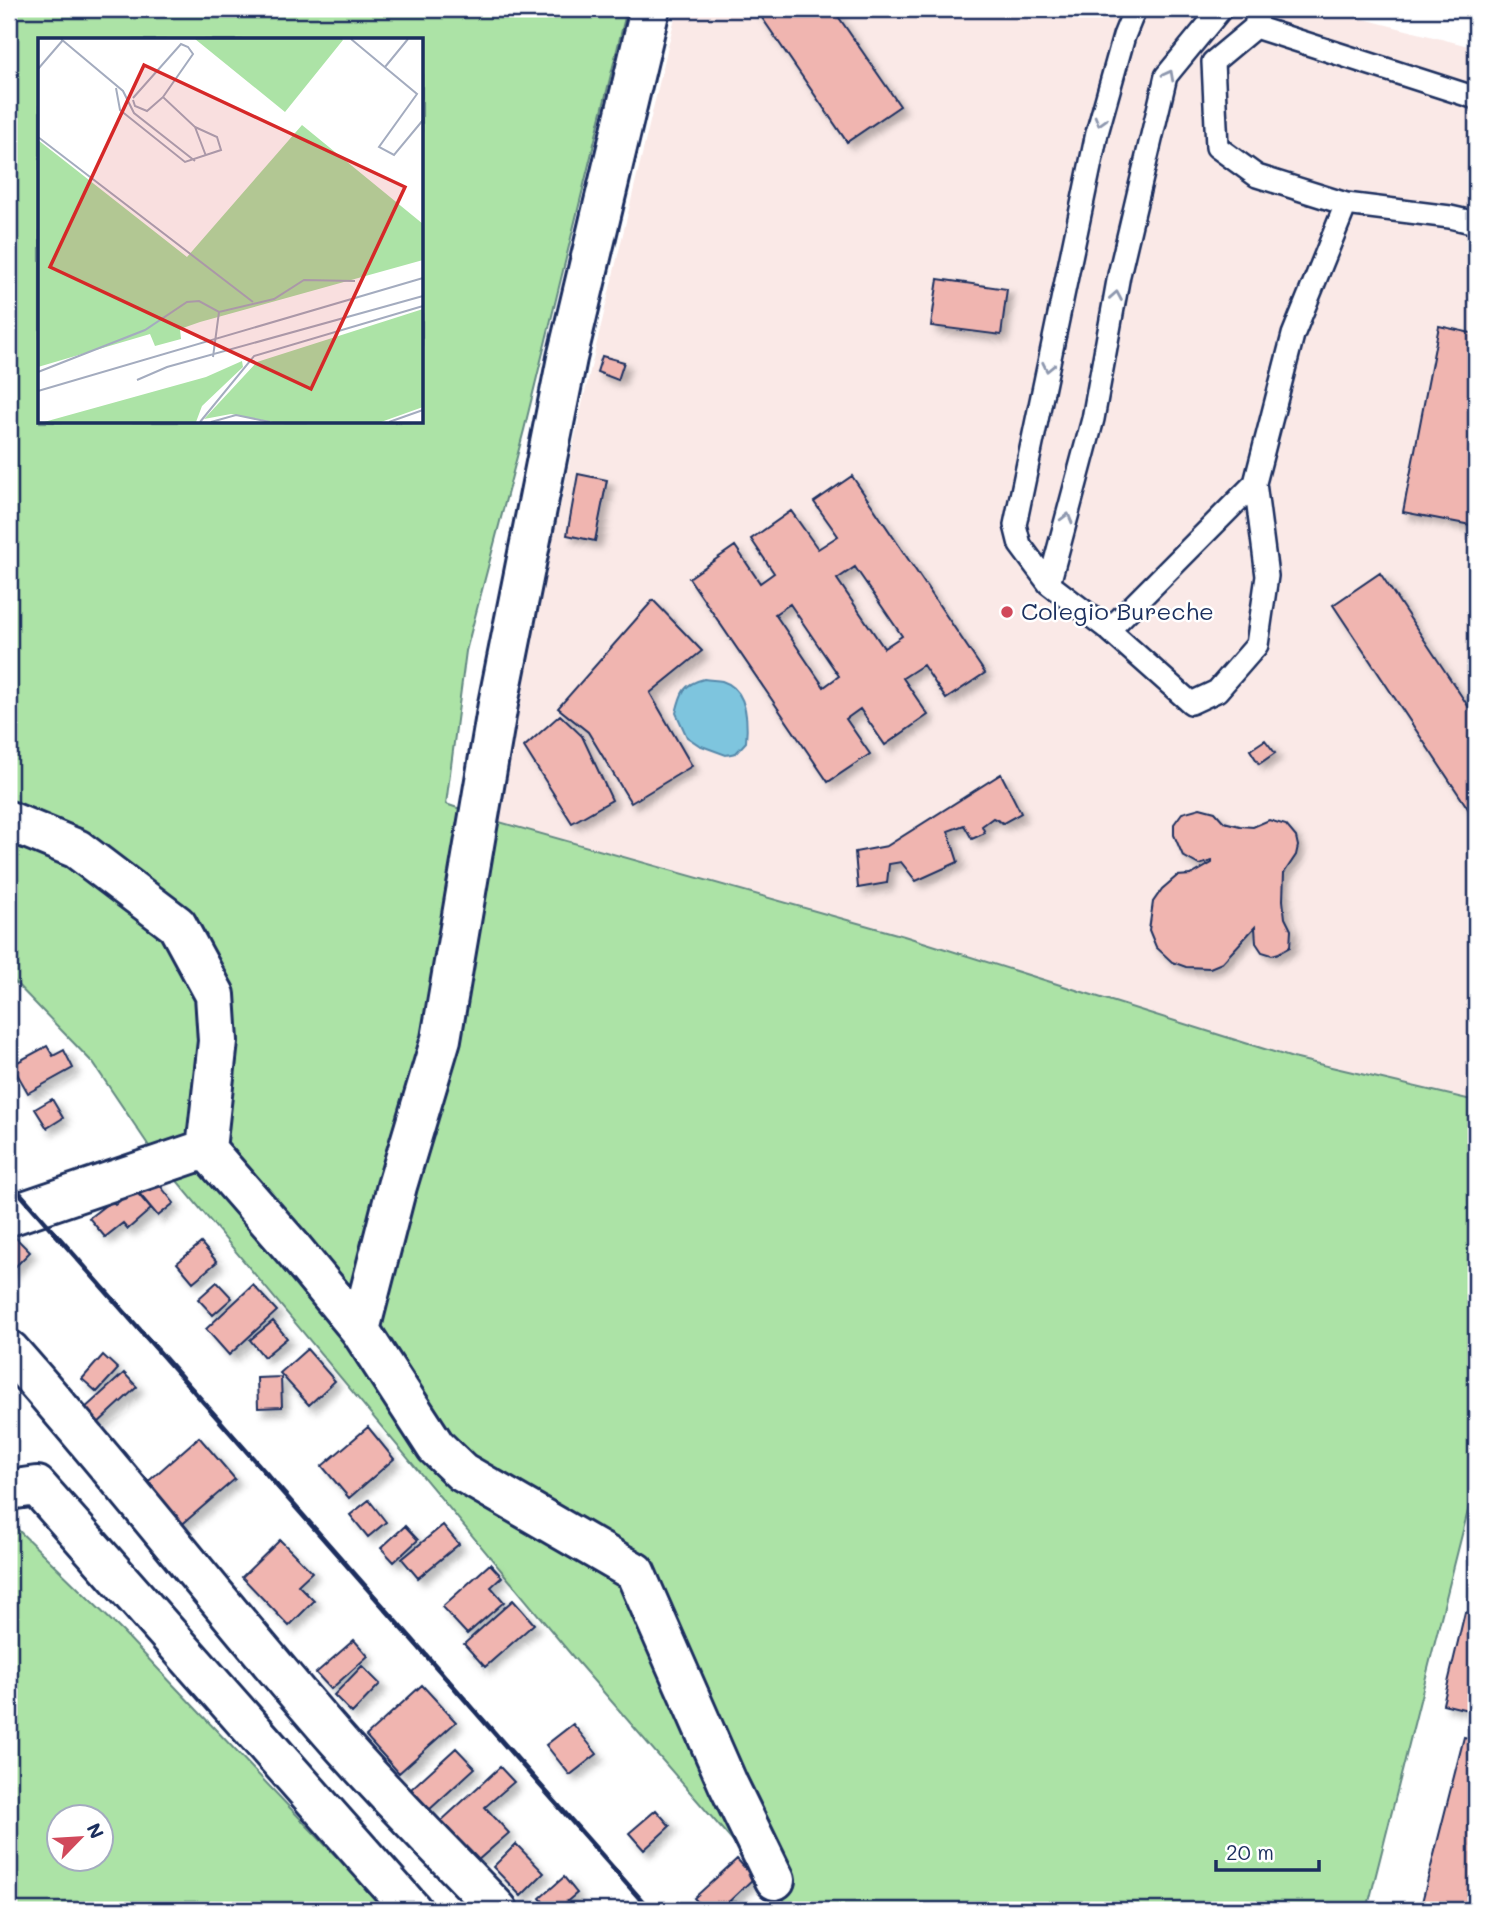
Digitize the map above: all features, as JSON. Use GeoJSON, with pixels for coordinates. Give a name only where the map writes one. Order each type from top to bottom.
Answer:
{"type":"FeatureCollection","features":[{"type":"Feature","properties":{"kind":"street"},"geometry":{"type":"LineString","coordinates":[[360,1330],[397,1186],[441,1039],[498,704],[562,384],[650,9]]}},
{"type":"Feature","properties":{"kind":"street"},"geometry":{"type":"LineString","coordinates":[[9,821],[77,849],[177,925],[215,995],[218,1041],[206,1149],[360,1330],[436,1447],[463,1472],[635,1572],[728,1784],[775,1880]]}},
{"type":"Feature","properties":{"kind":"street"},"geometry":{"type":"LineString","coordinates":[[9,1216],[206,1149]]}},
{"type":"Feature","properties":{"kind":"street"},"geometry":{"type":"LineString","coordinates":[[9,1350],[342,1745],[498,1910]]}},
{"type":"Feature","properties":{"kind":"street"},"geometry":{"type":"LineString","coordinates":[[9,1490],[37,1486],[412,1910]]}},
{"type":"Feature","properties":{"kind":"lane"},"geometry":{"type":"LineString","coordinates":[[1135,9],[1124,36],[1097,133],[1015,525],[1020,545],[1049,584],[1109,630],[1191,703],[1217,691],[1257,645],[1267,576],[1255,483],[1293,335],[1346,204]]}},
{"type":"Feature","properties":{"kind":"lane"},"geometry":{"type":"LineString","coordinates":[[1049,584],[1093,419],[1119,275],[1166,75],[1221,9]]}},
{"type":"Feature","properties":{"kind":"lane"},"geometry":{"type":"LineString","coordinates":[[1476,98],[1256,18],[1213,62],[1217,147],[1256,176],[1346,204],[1450,217],[1476,223]]}},
{"type":"Feature","properties":{"kind":"lane"},"geometry":{"type":"LineString","coordinates":[[1109,630],[1255,483]]}},
{"type":"Feature","properties":{"kind":"shaded area","name":"Colegio Bureche"},"geometry":{"type":"Polygon","coordinates":[[[677,9],[1325,9],[1476,48],[1476,1101],[1293,1058],[904,936],[492,820],[582,405],[677,9]]]}},
{"type":"Feature","properties":{"kind":"green space"},"geometry":{"type":"Polygon","coordinates":[[[9,9],[627,9],[524,430],[466,651],[446,804],[492,820],[904,936],[1293,1058],[1476,1101],[1476,1479],[1367,1910],[792,1910],[574,1658],[153,1152],[93,1063],[9,976],[9,9]]]}},
{"type":"Feature","properties":{"kind":"green space"},"geometry":{"type":"Polygon","coordinates":[[[9,1521],[123,1632],[387,1910],[9,1910],[9,1521]]]}},
{"type":"Feature","properties":{"kind":"water"},"geometry":{"type":"Polygon","coordinates":[[[704,679],[731,685],[742,698],[747,725],[746,742],[736,753],[726,755],[699,745],[687,737],[676,713],[684,690],[704,679]]]}},
{"type":"Feature","properties":{"kind":"building"},"geometry":{"type":"Polygon","coordinates":[[[756,9],[833,9],[900,106],[847,142],[756,9]]]}},
{"type":"Feature","properties":{"kind":"building"},"geometry":{"type":"Polygon","coordinates":[[[938,279],[1007,289],[1001,335],[931,326],[938,279]]]}},
{"type":"Feature","properties":{"kind":"building"},"geometry":{"type":"Polygon","coordinates":[[[1439,326],[1476,334],[1476,526],[1403,512],[1439,326]]]}},
{"type":"Feature","properties":{"kind":"building"},"geometry":{"type":"Polygon","coordinates":[[[602,356],[624,362],[618,380],[597,372],[602,356]]]}},
{"type":"Feature","properties":{"kind":"building"},"geometry":{"type":"Polygon","coordinates":[[[578,474],[607,480],[595,541],[567,535],[578,474]]]}},
{"type":"Feature","properties":{"kind":"building"},"geometry":{"type":"Polygon","coordinates":[[[852,476],[985,673],[946,699],[923,665],[903,678],[928,715],[885,745],[860,709],[846,719],[870,754],[828,782],[689,578],[735,546],[760,583],[774,573],[751,539],[791,511],[818,549],[838,536],[814,502],[852,476]],[[855,567],[837,579],[884,648],[902,636],[855,567]],[[790,604],[775,614],[824,687],[839,676],[790,604]]]}},
{"type":"Feature","properties":{"kind":"building"},"geometry":{"type":"Polygon","coordinates":[[[1380,573],[1476,718],[1476,809],[1471,813],[1333,605],[1380,573]]]}},
{"type":"Feature","properties":{"kind":"building"},"geometry":{"type":"Polygon","coordinates":[[[653,600],[702,651],[650,693],[692,766],[631,803],[588,732],[558,708],[653,600]]]}},
{"type":"Feature","properties":{"kind":"building"},"geometry":{"type":"Polygon","coordinates":[[[560,715],[582,736],[612,800],[572,823],[524,747],[560,715]]]}},
{"type":"Feature","properties":{"kind":"building"},"geometry":{"type":"Polygon","coordinates":[[[1265,740],[1275,753],[1259,764],[1250,750],[1265,740]]]}},
{"type":"Feature","properties":{"kind":"building"},"geometry":{"type":"Polygon","coordinates":[[[1001,774],[1021,813],[1003,823],[993,818],[982,826],[985,833],[972,839],[964,825],[948,831],[958,862],[916,881],[901,862],[889,864],[887,883],[858,888],[855,852],[887,846],[1001,774]]]}},
{"type":"Feature","properties":{"kind":"building"},"geometry":{"type":"Polygon","coordinates":[[[1200,808],[1215,812],[1224,822],[1240,826],[1253,827],[1269,820],[1286,825],[1296,837],[1296,855],[1284,873],[1283,900],[1285,918],[1291,930],[1290,947],[1272,955],[1262,952],[1256,943],[1255,927],[1222,963],[1210,968],[1186,967],[1172,962],[1156,947],[1149,930],[1153,902],[1162,889],[1177,876],[1191,875],[1212,863],[1199,865],[1183,856],[1174,835],[1174,824],[1182,813],[1200,808]]]}},
{"type":"Feature","properties":{"kind":"building"},"geometry":{"type":"Polygon","coordinates":[[[47,1046],[53,1056],[64,1050],[73,1068],[28,1093],[12,1065],[47,1046]]]}},
{"type":"Feature","properties":{"kind":"building"},"geometry":{"type":"Polygon","coordinates":[[[52,1099],[63,1118],[47,1128],[35,1109],[52,1099]]]}},
{"type":"Feature","properties":{"kind":"building"},"geometry":{"type":"Polygon","coordinates":[[[150,1173],[174,1203],[158,1216],[133,1186],[150,1173]]]}},
{"type":"Feature","properties":{"kind":"building"},"geometry":{"type":"Polygon","coordinates":[[[134,1189],[151,1209],[128,1229],[123,1223],[105,1237],[89,1218],[111,1201],[115,1205],[134,1189]]]}},
{"type":"Feature","properties":{"kind":"building"},"geometry":{"type":"Polygon","coordinates":[[[13,1235],[30,1252],[9,1273],[9,1239],[13,1235]]]}},
{"type":"Feature","properties":{"kind":"building"},"geometry":{"type":"Polygon","coordinates":[[[201,1243],[217,1262],[193,1282],[177,1263],[201,1243]]]}},
{"type":"Feature","properties":{"kind":"building"},"geometry":{"type":"Polygon","coordinates":[[[217,1282],[232,1298],[213,1315],[198,1299],[217,1282]]]}},
{"type":"Feature","properties":{"kind":"building"},"geometry":{"type":"Polygon","coordinates":[[[253,1285],[277,1311],[229,1355],[206,1329],[253,1285]]]}},
{"type":"Feature","properties":{"kind":"building"},"geometry":{"type":"Polygon","coordinates":[[[273,1321],[287,1338],[264,1357],[250,1340],[273,1321]]]}},
{"type":"Feature","properties":{"kind":"building"},"geometry":{"type":"Polygon","coordinates":[[[307,1349],[335,1381],[309,1405],[280,1373],[307,1349]]]}},
{"type":"Feature","properties":{"kind":"building"},"geometry":{"type":"Polygon","coordinates":[[[103,1355],[118,1369],[97,1392],[82,1379],[103,1355]]]}},
{"type":"Feature","properties":{"kind":"building"},"geometry":{"type":"Polygon","coordinates":[[[124,1373],[137,1387],[97,1424],[84,1409],[124,1373]]]}},
{"type":"Feature","properties":{"kind":"building"},"geometry":{"type":"Polygon","coordinates":[[[281,1377],[282,1407],[258,1408],[257,1378],[281,1377]]]}},
{"type":"Feature","properties":{"kind":"building"},"geometry":{"type":"Polygon","coordinates":[[[368,1427],[394,1459],[349,1498],[322,1466],[368,1427]]]}},
{"type":"Feature","properties":{"kind":"building"},"geometry":{"type":"Polygon","coordinates":[[[199,1437],[235,1479],[179,1527],[144,1485],[199,1437]]]}},
{"type":"Feature","properties":{"kind":"building"},"geometry":{"type":"Polygon","coordinates":[[[369,1500],[386,1522],[368,1537],[350,1515],[369,1500]]]}},
{"type":"Feature","properties":{"kind":"building"},"geometry":{"type":"Polygon","coordinates":[[[443,1525],[459,1544],[418,1578],[402,1559],[443,1525]]]}},
{"type":"Feature","properties":{"kind":"building"},"geometry":{"type":"Polygon","coordinates":[[[405,1526],[418,1540],[394,1562],[381,1548],[405,1526]]]}},
{"type":"Feature","properties":{"kind":"building"},"geometry":{"type":"Polygon","coordinates":[[[280,1540],[312,1572],[298,1585],[314,1601],[289,1626],[242,1577],[280,1540]]]}},
{"type":"Feature","properties":{"kind":"building"},"geometry":{"type":"Polygon","coordinates":[[[490,1564],[502,1577],[491,1587],[504,1602],[467,1634],[442,1607],[490,1564]]]}},
{"type":"Feature","properties":{"kind":"building"},"geometry":{"type":"Polygon","coordinates":[[[513,1600],[534,1624],[485,1667],[464,1644],[513,1600]]]}},
{"type":"Feature","properties":{"kind":"building"},"geometry":{"type":"Polygon","coordinates":[[[1465,1612],[1476,1615],[1476,1712],[1443,1704],[1465,1612]]]}},
{"type":"Feature","properties":{"kind":"building"},"geometry":{"type":"Polygon","coordinates":[[[354,1640],[368,1656],[331,1689],[316,1673],[354,1640]]]}},
{"type":"Feature","properties":{"kind":"building"},"geometry":{"type":"Polygon","coordinates":[[[362,1666],[380,1684],[352,1713],[334,1695],[362,1666]]]}},
{"type":"Feature","properties":{"kind":"building"},"geometry":{"type":"Polygon","coordinates":[[[422,1685],[456,1722],[399,1773],[366,1736],[422,1685]]]}},
{"type":"Feature","properties":{"kind":"building"},"geometry":{"type":"Polygon","coordinates":[[[573,1724],[597,1754],[570,1775],[546,1745],[573,1724]]]}},
{"type":"Feature","properties":{"kind":"building"},"geometry":{"type":"Polygon","coordinates":[[[1464,1737],[1476,1740],[1476,1910],[1420,1910],[1464,1737]]]}},
{"type":"Feature","properties":{"kind":"building"},"geometry":{"type":"Polygon","coordinates":[[[456,1748],[475,1768],[429,1810],[411,1789],[456,1748]]]}},
{"type":"Feature","properties":{"kind":"building"},"geometry":{"type":"Polygon","coordinates":[[[500,1767],[514,1782],[485,1807],[509,1833],[477,1861],[441,1821],[500,1767]]]}},
{"type":"Feature","properties":{"kind":"building"},"geometry":{"type":"Polygon","coordinates":[[[656,1810],[670,1826],[644,1850],[629,1833],[656,1810]]]}},
{"type":"Feature","properties":{"kind":"building"},"geometry":{"type":"Polygon","coordinates":[[[516,1844],[544,1873],[521,1896],[493,1867],[516,1844]]]}},
{"type":"Feature","properties":{"kind":"building"},"geometry":{"type":"Polygon","coordinates":[[[737,1859],[754,1878],[720,1910],[705,1910],[694,1898],[737,1859]]]}},
{"type":"Feature","properties":{"kind":"building"},"geometry":{"type":"Polygon","coordinates":[[[564,1877],[577,1893],[557,1910],[550,1910],[540,1898],[564,1877]]]}},
{"type":"Feature","properties":{"kind":"railway"},"geometry":{"type":"LineString","coordinates":[[9,1181],[650,1910]]}},
{"type":"Feature","properties":{"kind":"place","name":"Colegio Bureche"},"geometry":{"type":"Point","coordinates":[1007,612]}}]}
